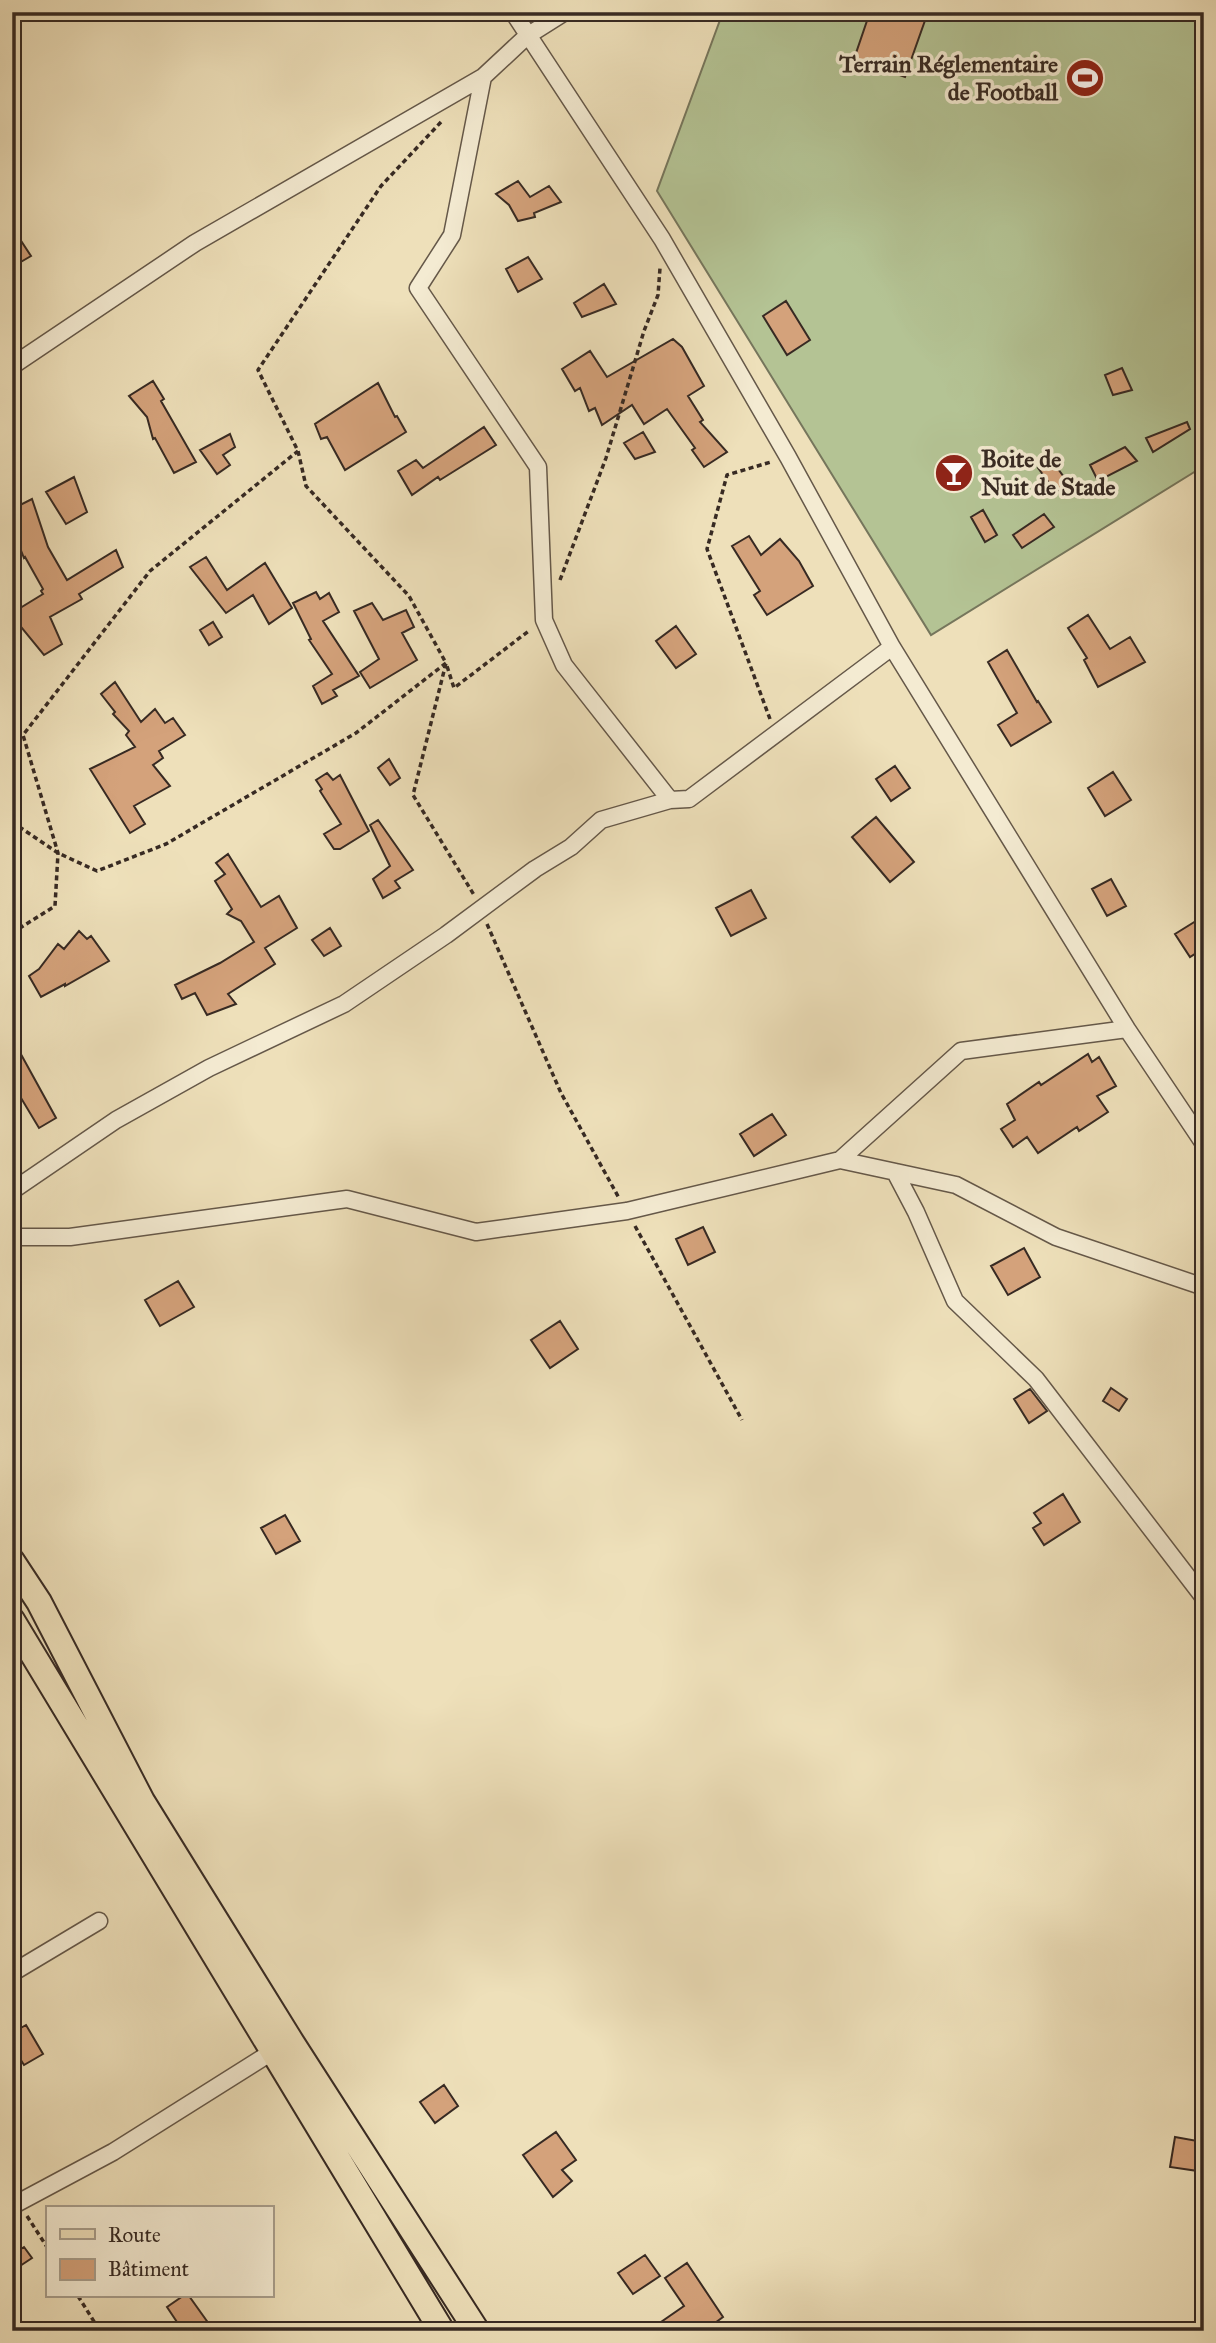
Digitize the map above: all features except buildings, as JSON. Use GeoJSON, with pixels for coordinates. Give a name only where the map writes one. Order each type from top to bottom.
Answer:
{"type":"FeatureCollection","features":[{"type":"Feature","properties":{"kind":"main road"},"geometry":{"type":"LineString","coordinates":[[12,1561],[39,1602],[142,1801],[292,2043],[477,2331]]}},
{"type":"Feature","properties":{"kind":"main road"},"geometry":{"type":"LineString","coordinates":[[12,1620],[442,2331]]}},
{"type":"Feature","properties":{"kind":"street"},"geometry":{"type":"LineString","coordinates":[[513,12],[662,239],[788,457],[892,646],[1127,1029],[1204,1144]]}},
{"type":"Feature","properties":{"kind":"street"},"geometry":{"type":"LineString","coordinates":[[12,366],[195,243],[482,77],[527,37],[565,12]]}},
{"type":"Feature","properties":{"kind":"street"},"geometry":{"type":"LineString","coordinates":[[482,77],[452,235],[418,288],[538,467],[544,620],[564,665],[670,800]]}},
{"type":"Feature","properties":{"kind":"street"},"geometry":{"type":"LineString","coordinates":[[12,1191],[127,1114],[209,1068],[344,1004],[535,869],[571,847],[601,820],[670,800],[689,799],[892,646]]}},
{"type":"Feature","properties":{"kind":"street"},"geometry":{"type":"LineString","coordinates":[[839,1160],[961,1051],[1127,1029]]}},
{"type":"Feature","properties":{"kind":"street"},"geometry":{"type":"LineString","coordinates":[[12,1237],[70,1237],[348,1199],[476,1232],[627,1211],[839,1160],[956,1185],[1056,1237],[1204,1287]]}},
{"type":"Feature","properties":{"kind":"street"},"geometry":{"type":"LineString","coordinates":[[895,1172],[955,1300],[1036,1379],[1204,1598]]}},
{"type":"Feature","properties":{"kind":"street"},"geometry":{"type":"LineString","coordinates":[[12,1973],[99,1921]]}},
{"type":"Feature","properties":{"kind":"street"},"geometry":{"type":"LineString","coordinates":[[16,2204],[113,2152],[272,2052]]}},
{"type":"Feature","properties":{"kind":"path"},"geometry":{"type":"LineString","coordinates":[[446,117],[381,186],[258,370],[298,451],[306,486],[409,596],[446,663],[454,688],[544,620]]}},
{"type":"Feature","properties":{"kind":"path"},"geometry":{"type":"LineString","coordinates":[[559,582],[606,458],[644,331],[658,295],[662,239]]}},
{"type":"Feature","properties":{"kind":"path"},"geometry":{"type":"LineString","coordinates":[[12,933],[55,906],[58,853],[23,735],[149,571],[298,451]]}},
{"type":"Feature","properties":{"kind":"path"},"geometry":{"type":"LineString","coordinates":[[775,734],[707,549],[727,475],[788,457]]}},
{"type":"Feature","properties":{"kind":"path"},"geometry":{"type":"LineString","coordinates":[[12,822],[58,853],[97,870],[166,844],[356,733],[446,663]]}},
{"type":"Feature","properties":{"kind":"path"},"geometry":{"type":"LineString","coordinates":[[446,663],[413,795],[471,888],[561,1093],[742,1420]]}},
{"type":"Feature","properties":{"kind":"path"},"geometry":{"type":"LineString","coordinates":[[16,2204],[46,2247]]}},
{"type":"Feature","properties":{"kind":"path"},"geometry":{"type":"LineString","coordinates":[[79,2298],[100,2331]]}},
{"type":"Feature","properties":{"kind":"green space"},"geometry":{"type":"Polygon","coordinates":[[[723,12],[1204,12],[1204,466],[931,635],[657,191],[723,12]]]}},
{"type":"Feature","properties":{"kind":"place","name":"Terrain Réglementaire de Football"},"geometry":{"type":"Point","coordinates":[1085,78]}},
{"type":"Feature","properties":{"kind":"place","name":"Boite de Nuit de Stade"},"geometry":{"type":"Point","coordinates":[954,473]}}]}
